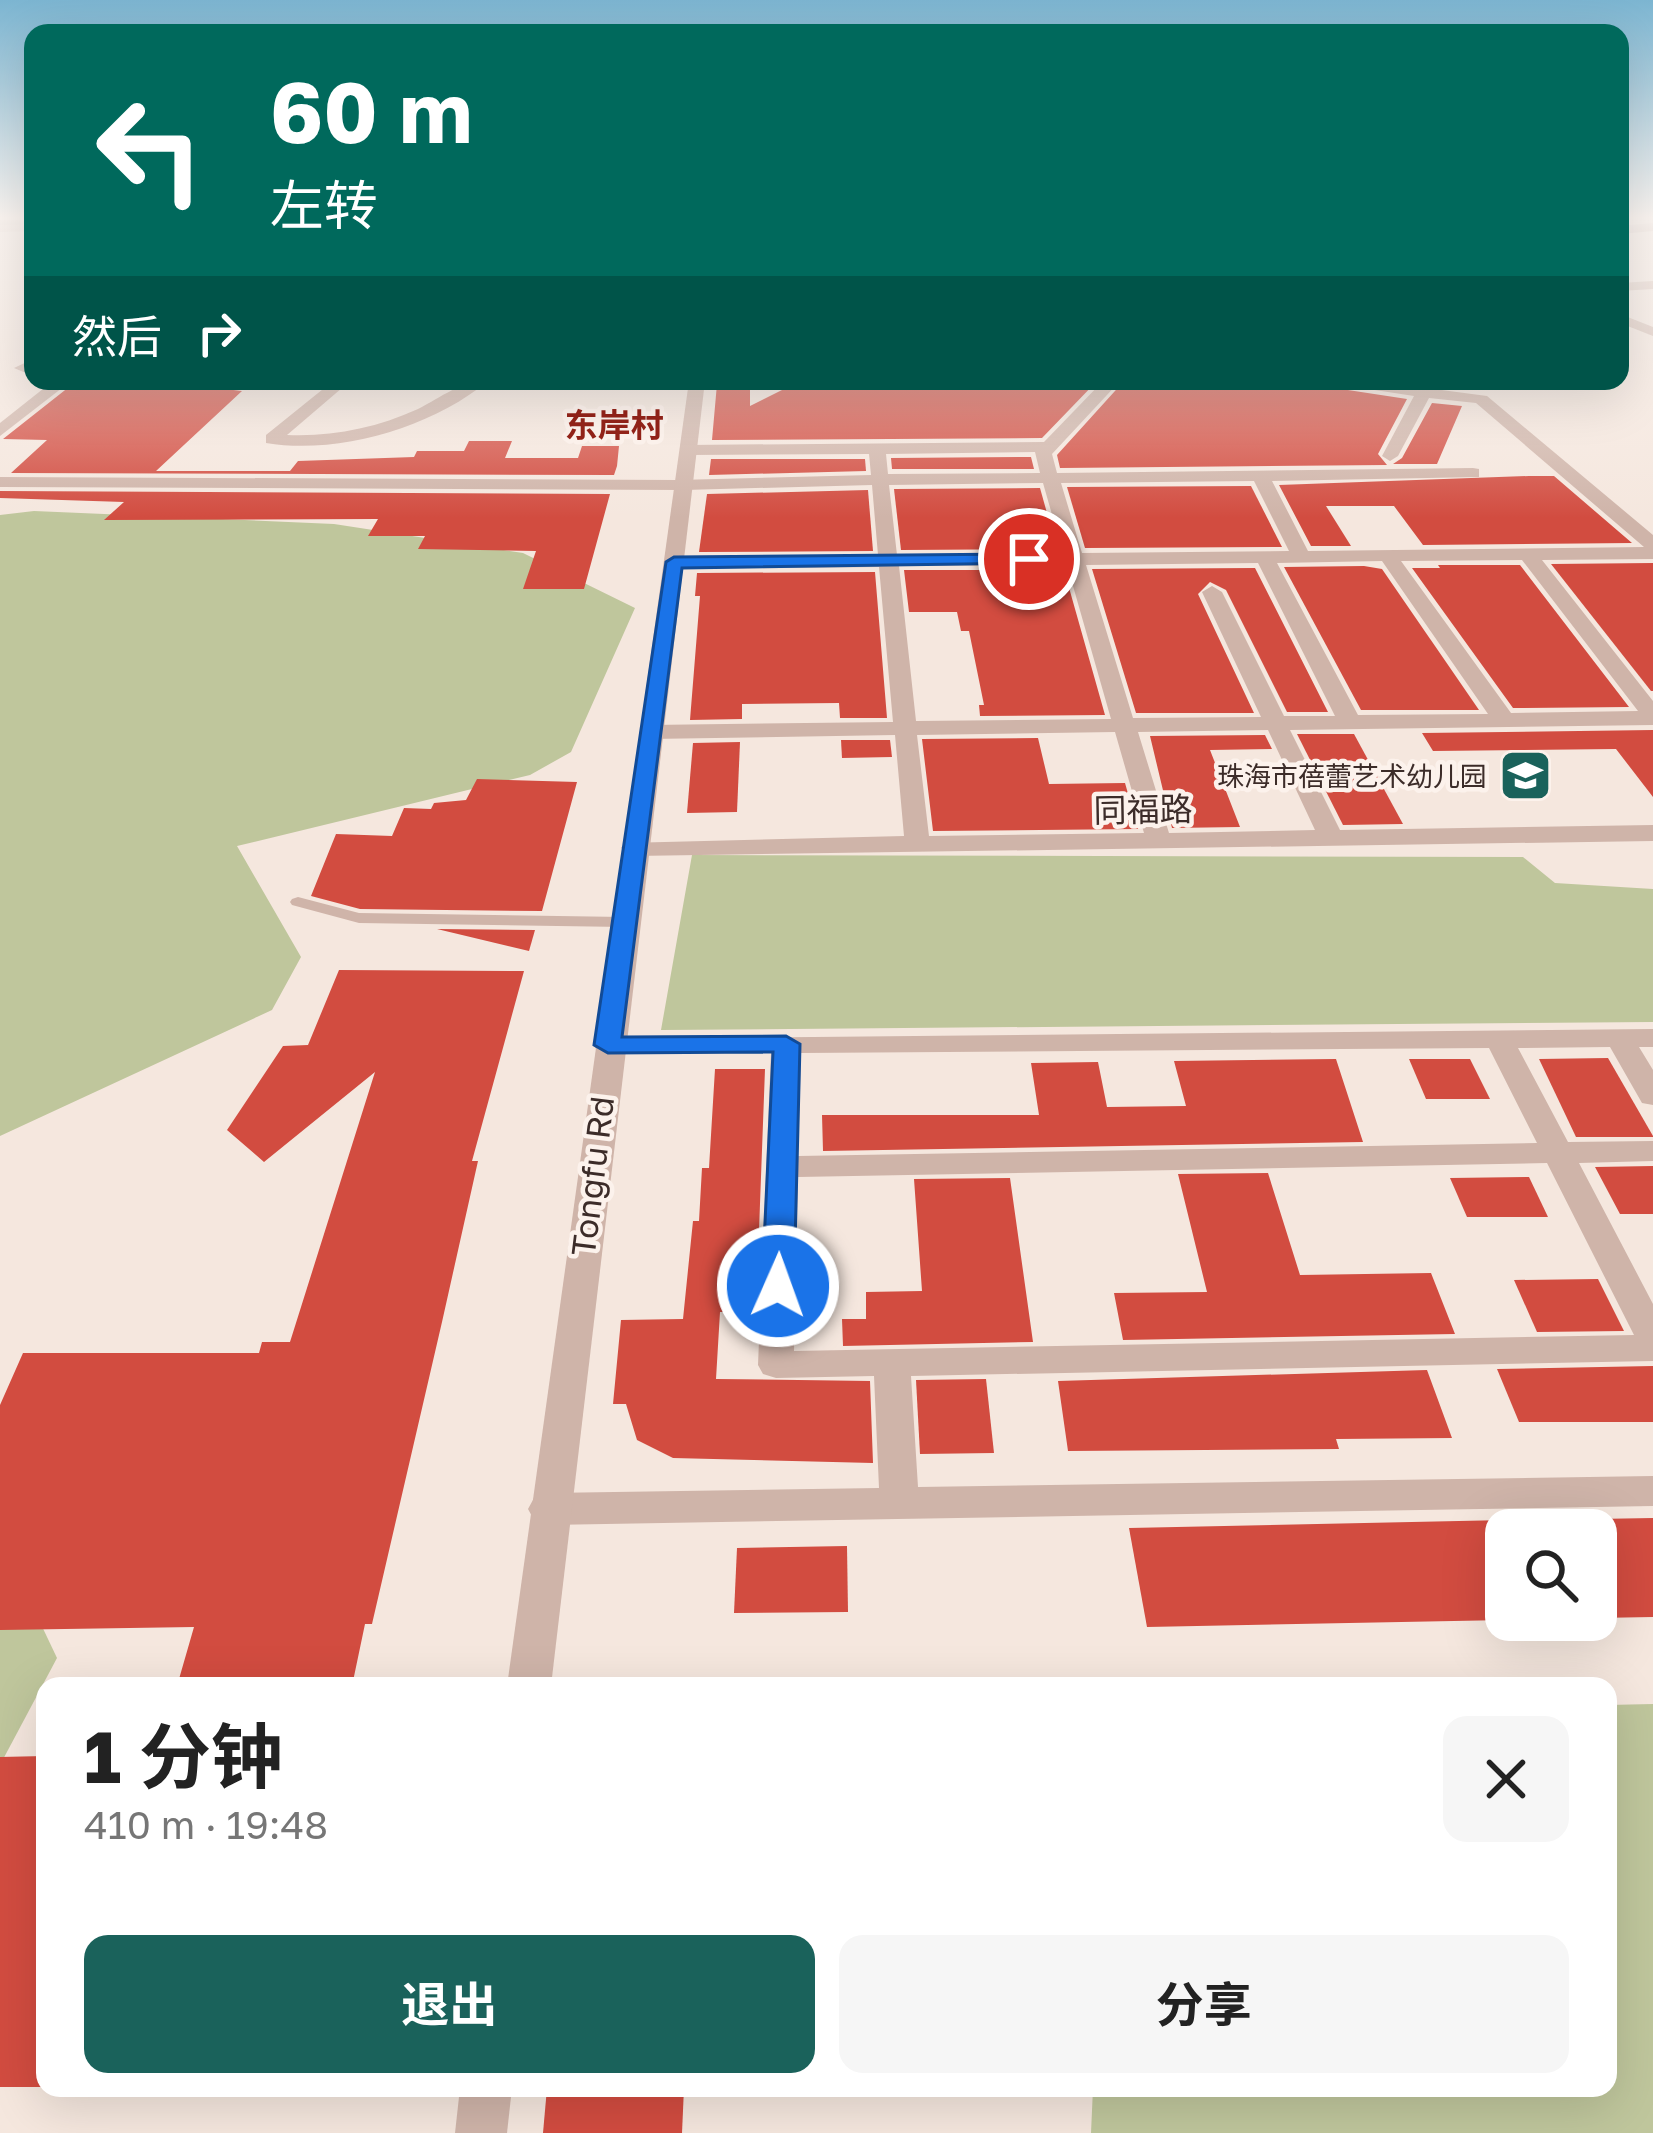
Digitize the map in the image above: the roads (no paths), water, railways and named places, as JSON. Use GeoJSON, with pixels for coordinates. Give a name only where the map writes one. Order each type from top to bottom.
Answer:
{"type":"FeatureCollection","features":[{"type":"Feature","properties":{"kind":"street"},"geometry":{"type":"LineString","coordinates":[[0,431],[52,390]]}},
{"type":"Feature","properties":{"kind":"street"},"geometry":{"type":"LineString","coordinates":[[331,390],[272,439],[332,442],[420,414],[464,390]]}},
{"type":"Feature","properties":{"kind":"street","name":"Tongfu Rd"},"geometry":{"type":"LineString","coordinates":[[530,1677],[696,390]]}},
{"type":"Feature","properties":{"kind":"street"},"geometry":{"type":"LineString","coordinates":[[1103,390],[1043,453],[1159,842]]}},
{"type":"Feature","properties":{"kind":"street"},"geometry":{"type":"LineString","coordinates":[[1390,456],[1425,390]]}},
{"type":"Feature","properties":{"kind":"street"},"geometry":{"type":"LineString","coordinates":[[1440,390],[1481,399],[1653,549]]}},
{"type":"Feature","properties":{"kind":"street"},"geometry":{"type":"LineString","coordinates":[[1481,399],[1486,390]]}},
{"type":"Feature","properties":{"kind":"street"},"geometry":{"type":"LineString","coordinates":[[688,450],[1048,447]]}},
{"type":"Feature","properties":{"kind":"street"},"geometry":{"type":"LineString","coordinates":[[877,449],[917,844]]}},
{"type":"Feature","properties":{"kind":"street"},"geometry":{"type":"LineString","coordinates":[[0,482],[684,484],[1473,473]]}},
{"type":"Feature","properties":{"kind":"street"},"geometry":{"type":"LineString","coordinates":[[1261,475],[1302,556]]}},
{"type":"Feature","properties":{"kind":"street"},"geometry":{"type":"LineString","coordinates":[[674,562],[1653,549]]}},
{"type":"Feature","properties":{"kind":"street"},"geometry":{"type":"LineString","coordinates":[[1527,554],[1653,717]]}},
{"type":"Feature","properties":{"kind":"street"},"geometry":{"type":"LineString","coordinates":[[1388,556],[1504,720]]}},
{"type":"Feature","properties":{"kind":"street"},"geometry":{"type":"LineString","coordinates":[[1265,557],[1350,722]]}},
{"type":"Feature","properties":{"kind":"street"},"geometry":{"type":"LineString","coordinates":[[1212,592],[1332,839]]}},
{"type":"Feature","properties":{"kind":"street"},"geometry":{"type":"LineString","coordinates":[[650,732],[1653,717]]}},
{"type":"Feature","properties":{"kind":"street","name":"同福路"},"geometry":{"type":"LineString","coordinates":[[634,848],[1653,833]]}},
{"type":"Feature","properties":{"kind":"street"},"geometry":{"type":"LineString","coordinates":[[608,1045],[1653,1038]]}},
{"type":"Feature","properties":{"kind":"street"},"geometry":{"type":"LineString","coordinates":[[1620,1039],[1653,1096]]}},
{"type":"Feature","properties":{"kind":"street"},"geometry":{"type":"LineString","coordinates":[[1499,1040],[1653,1338]]}},
{"type":"Feature","properties":{"kind":"street"},"geometry":{"type":"LineString","coordinates":[[786,1044],[776,1364],[1653,1348]]}},
{"type":"Feature","properties":{"kind":"street"},"geometry":{"type":"LineString","coordinates":[[782,1167],[1653,1151]]}},
{"type":"Feature","properties":{"kind":"street"},"geometry":{"type":"LineString","coordinates":[[892,1363],[899,1503]]}},
{"type":"Feature","properties":{"kind":"street"},"geometry":{"type":"LineString","coordinates":[[548,1509],[1653,1491]]}},
{"type":"Feature","properties":{"kind":"street"},"geometry":{"type":"LineString","coordinates":[[481,2133],[485,2097]]}},
{"type":"Feature","properties":{"kind":"lane"},"geometry":{"type":"LineString","coordinates":[[298,902],[359,918],[624,922]]}},
{"type":"Feature","properties":{"kind":"place","name":"珠海市蓓蕾艺术幼儿园"},"geometry":{"type":"Point","coordinates":[1526,776]}},
{"type":"Feature","properties":{"kind":"district","name":"东岸村"},"geometry":{"type":"Point","coordinates":[614,424]}}]}
